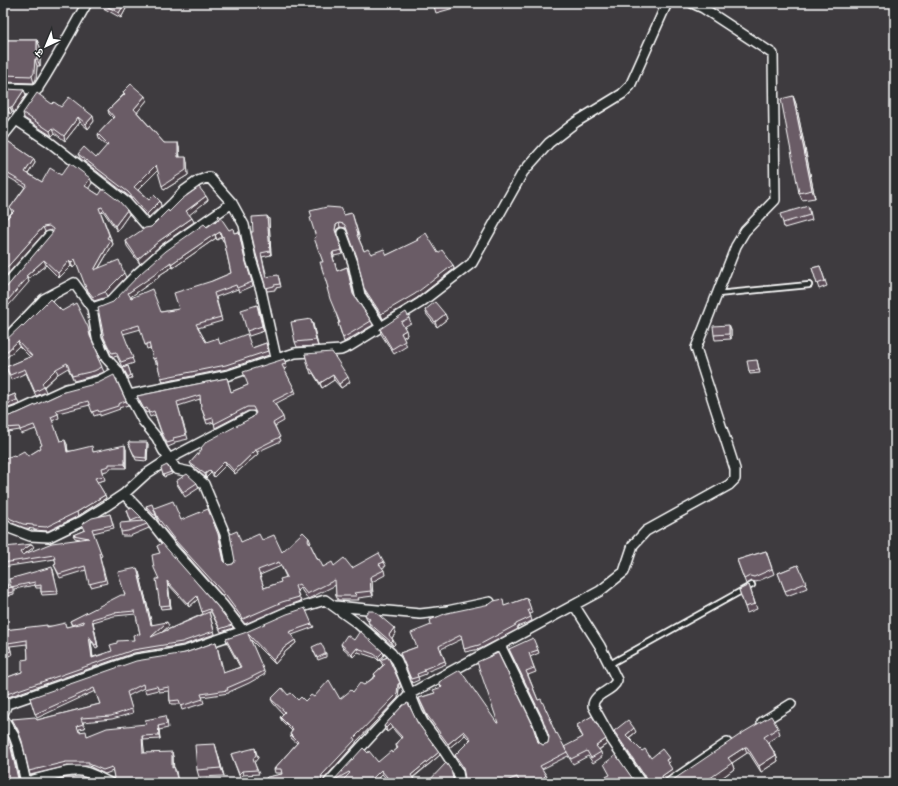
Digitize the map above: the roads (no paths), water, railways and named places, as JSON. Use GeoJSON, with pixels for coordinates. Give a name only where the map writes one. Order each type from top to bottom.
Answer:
{"type":"FeatureCollection","features":[{"type":"Feature","properties":{"kind":"street"},"geometry":{"type":"LineString","coordinates":[[3,136],[38,89],[87,3]]}},
{"type":"Feature","properties":{"kind":"street"},"geometry":{"type":"LineString","coordinates":[[129,395],[229,375],[276,358],[295,353],[341,350],[420,302],[472,263],[523,172],[549,143],[576,122],[622,94],[630,86],[667,3]]}},
{"type":"Feature","properties":{"kind":"street"},"geometry":{"type":"LineString","coordinates":[[328,783],[411,693],[600,591],[624,572],[633,545],[646,531],[729,485],[735,479],[735,469],[696,348],[736,246],[745,231],[775,200],[773,54],[703,8],[692,3]]}},
{"type":"Feature","properties":{"kind":"street"},"geometry":{"type":"LineString","coordinates":[[3,88],[38,89]]}},
{"type":"Feature","properties":{"kind":"street"},"geometry":{"type":"LineString","coordinates":[[16,120],[48,141],[126,202],[148,227],[184,191],[198,181],[209,177],[232,203],[244,225],[251,259],[261,290],[276,358]]}},
{"type":"Feature","properties":{"kind":"street"},"geometry":{"type":"LineString","coordinates":[[92,308],[110,302],[138,273],[164,250],[232,203]]}},
{"type":"Feature","properties":{"kind":"street"},"geometry":{"type":"LineString","coordinates":[[342,233],[353,263],[360,294],[381,327]]}},
{"type":"Feature","properties":{"kind":"street"},"geometry":{"type":"LineString","coordinates":[[3,288],[49,236]]}},
{"type":"Feature","properties":{"kind":"street"},"geometry":{"type":"LineString","coordinates":[[3,342],[44,299],[74,283],[92,308],[97,338],[106,358],[118,371],[143,422],[157,438],[176,469],[190,472],[204,484],[225,534],[231,564]]}},
{"type":"Feature","properties":{"kind":"street"},"geometry":{"type":"LineString","coordinates":[[3,416],[66,389],[98,381],[118,371]]}},
{"type":"Feature","properties":{"kind":"street"},"geometry":{"type":"LineString","coordinates":[[3,523],[9,528],[30,536],[49,537],[82,521],[124,494],[146,474],[169,459],[251,416]]}},
{"type":"Feature","properties":{"kind":"street"},"geometry":{"type":"LineString","coordinates":[[124,494],[152,523],[243,631]]}},
{"type":"Feature","properties":{"kind":"street"},"geometry":{"type":"LineString","coordinates":[[3,714],[5,700],[136,659],[185,651],[243,631],[286,612],[325,600],[357,623],[391,653],[397,661],[418,713],[423,722],[442,746],[458,772],[460,783]]}},
{"type":"Feature","properties":{"kind":"street"},"geometry":{"type":"LineString","coordinates":[[334,605],[420,614],[447,611],[490,602]]}},
{"type":"Feature","properties":{"kind":"street"},"geometry":{"type":"LineString","coordinates":[[574,605],[600,646],[616,676],[617,683],[595,699],[593,706],[612,740],[641,783]]}},
{"type":"Feature","properties":{"kind":"street"},"geometry":{"type":"LineString","coordinates":[[500,645],[538,723],[545,743]]}},
{"type":"Feature","properties":{"kind":"street"},"geometry":{"type":"LineString","coordinates":[[755,726],[791,704]]}},
{"type":"Feature","properties":{"kind":"street"},"geometry":{"type":"LineString","coordinates":[[3,718],[14,736],[18,747],[26,783],[65,773],[80,771],[92,774],[110,783]]}},
{"type":"Feature","properties":{"kind":"street"},"geometry":{"type":"LineString","coordinates":[[669,783],[736,737]]}},
{"type":"Feature","properties":{"kind":"lane"},"geometry":{"type":"LineString","coordinates":[[717,294],[809,285]]}},
{"type":"Feature","properties":{"kind":"lane"},"geometry":{"type":"LineString","coordinates":[[610,664],[752,585]]}}]}
